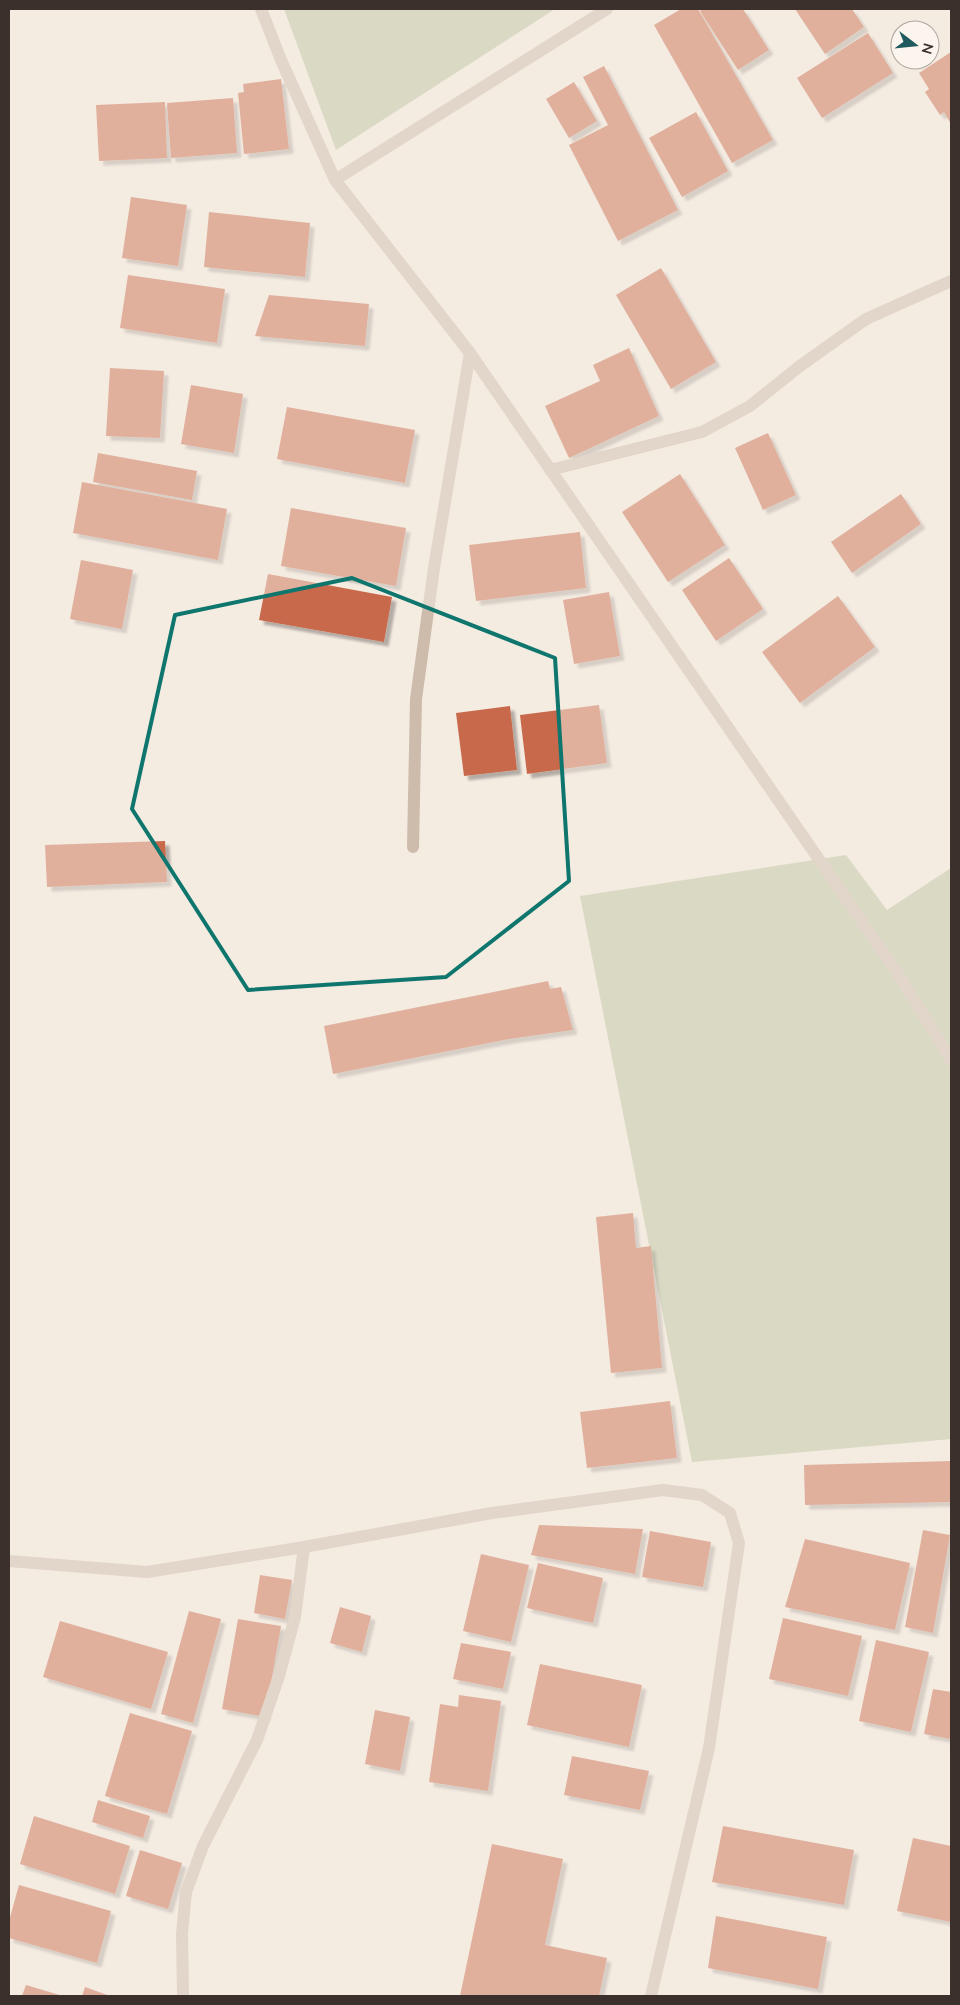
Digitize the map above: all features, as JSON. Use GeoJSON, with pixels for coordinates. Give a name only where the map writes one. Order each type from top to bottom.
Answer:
{"type":"FeatureCollection","features":[{"type":"Feature","properties":{"kind":"street"},"geometry":{"type":"LineString","coordinates":[[261,9],[335,180],[470,353],[639,602],[900,977],[951,1060]]}},
{"type":"Feature","properties":{"kind":"street"},"geometry":{"type":"LineString","coordinates":[[335,180],[606,9]]}},
{"type":"Feature","properties":{"kind":"street"},"geometry":{"type":"LineString","coordinates":[[550,470],[702,432],[750,406],[800,366],[866,319],[931,292],[951,281]]}},
{"type":"Feature","properties":{"kind":"street"},"geometry":{"type":"LineString","coordinates":[[413,847],[416,699],[434,568],[470,353]]}},
{"type":"Feature","properties":{"kind":"street"},"geometry":{"type":"LineString","coordinates":[[9,1561],[147,1572],[304,1547],[492,1513],[663,1490],[702,1494],[730,1513],[739,1543],[709,1748],[651,1996]]}},
{"type":"Feature","properties":{"kind":"street"},"geometry":{"type":"LineString","coordinates":[[183,1996],[182,1934],[186,1892],[203,1846],[257,1740],[276,1685],[295,1617],[304,1547]]}},
{"type":"Feature","properties":{"kind":"highlighted area"},"geometry":{"type":"Polygon","coordinates":[[[352,578],[555,658],[569,881],[446,977],[248,990],[132,809],[175,615],[352,578]]]}},
{"type":"Feature","properties":{"kind":"green space"},"geometry":{"type":"Polygon","coordinates":[[[284,9],[555,9],[336,150],[284,9]]]}},
{"type":"Feature","properties":{"kind":"green space"},"geometry":{"type":"Polygon","coordinates":[[[846,855],[887,910],[951,868],[951,1439],[692,1462],[580,896],[846,855]]]}},
{"type":"Feature","properties":{"kind":"building"},"geometry":{"type":"Polygon","coordinates":[[[681,9],[698,9],[773,140],[732,163],[654,25],[681,9]]]}},
{"type":"Feature","properties":{"kind":"building"},"geometry":{"type":"Polygon","coordinates":[[[703,9],[743,9],[769,50],[738,70],[700,11],[703,9]]]}},
{"type":"Feature","properties":{"kind":"building"},"geometry":{"type":"Polygon","coordinates":[[[795,9],[852,9],[864,27],[825,54],[795,9]]]}},
{"type":"Feature","properties":{"kind":"building"},"geometry":{"type":"Polygon","coordinates":[[[868,33],[893,73],[822,118],[797,78],[868,33]]]}},
{"type":"Feature","properties":{"kind":"building"},"geometry":{"type":"Polygon","coordinates":[[[951,52],[951,124],[944,112],[940,115],[925,92],[929,89],[919,73],[924,70],[940,70],[940,59],[951,52]]]}},
{"type":"Feature","properties":{"kind":"building"},"geometry":{"type":"Polygon","coordinates":[[[604,66],[678,210],[618,241],[569,145],[608,125],[583,77],[604,66]]]}},
{"type":"Feature","properties":{"kind":"building"},"geometry":{"type":"Polygon","coordinates":[[[281,79],[289,149],[244,154],[238,93],[244,92],[243,84],[281,79]]]}},
{"type":"Feature","properties":{"kind":"building"},"geometry":{"type":"Polygon","coordinates":[[[574,82],[597,121],[569,138],[546,99],[574,82]]]}},
{"type":"Feature","properties":{"kind":"building"},"geometry":{"type":"Polygon","coordinates":[[[233,98],[237,153],[171,158],[167,103],[233,98]]]}},
{"type":"Feature","properties":{"kind":"building"},"geometry":{"type":"Polygon","coordinates":[[[165,102],[167,158],[99,161],[96,105],[165,102]]]}},
{"type":"Feature","properties":{"kind":"building"},"geometry":{"type":"Polygon","coordinates":[[[696,112],[728,171],[682,197],[649,138],[696,112]]]}},
{"type":"Feature","properties":{"kind":"building"},"geometry":{"type":"Polygon","coordinates":[[[131,197],[187,205],[178,266],[122,258],[131,197]]]}},
{"type":"Feature","properties":{"kind":"building"},"geometry":{"type":"Polygon","coordinates":[[[209,212],[310,223],[305,277],[204,267],[209,212]]]}},
{"type":"Feature","properties":{"kind":"building"},"geometry":{"type":"Polygon","coordinates":[[[661,268],[716,362],[671,389],[616,295],[661,268]]]}},
{"type":"Feature","properties":{"kind":"building"},"geometry":{"type":"Polygon","coordinates":[[[128,275],[225,289],[217,343],[120,328],[128,275]]]}},
{"type":"Feature","properties":{"kind":"building"},"geometry":{"type":"Polygon","coordinates":[[[269,295],[369,304],[365,346],[255,336],[269,295]]]}},
{"type":"Feature","properties":{"kind":"building"},"geometry":{"type":"Polygon","coordinates":[[[629,348],[659,416],[569,458],[545,406],[600,381],[593,365],[629,348]]]}},
{"type":"Feature","properties":{"kind":"building"},"geometry":{"type":"Polygon","coordinates":[[[110,368],[164,371],[160,438],[106,436],[110,368]]]}},
{"type":"Feature","properties":{"kind":"building"},"geometry":{"type":"Polygon","coordinates":[[[191,385],[243,394],[234,453],[181,444],[191,385]]]}},
{"type":"Feature","properties":{"kind":"building"},"geometry":{"type":"Polygon","coordinates":[[[287,407],[415,430],[405,483],[277,459],[287,407]]]}},
{"type":"Feature","properties":{"kind":"building"},"geometry":{"type":"Polygon","coordinates":[[[768,433],[796,495],[763,510],[735,448],[768,433]]]}},
{"type":"Feature","properties":{"kind":"building"},"geometry":{"type":"Polygon","coordinates":[[[98,453],[197,471],[192,500],[93,482],[98,453]]]}},
{"type":"Feature","properties":{"kind":"building"},"geometry":{"type":"Polygon","coordinates":[[[680,474],[725,545],[668,582],[622,512],[680,474]]]}},
{"type":"Feature","properties":{"kind":"building"},"geometry":{"type":"Polygon","coordinates":[[[82,482],[227,509],[218,560],[73,533],[82,482]]]}},
{"type":"Feature","properties":{"kind":"building"},"geometry":{"type":"Polygon","coordinates":[[[901,494],[921,524],[852,573],[831,542],[901,494]]]}},
{"type":"Feature","properties":{"kind":"building"},"geometry":{"type":"Polygon","coordinates":[[[291,508],[406,528],[396,586],[281,566],[291,508]]]}},
{"type":"Feature","properties":{"kind":"building"},"geometry":{"type":"Polygon","coordinates":[[[580,532],[586,588],[476,601],[469,545],[580,532]]]}},
{"type":"Feature","properties":{"kind":"building"},"geometry":{"type":"Polygon","coordinates":[[[729,558],[763,609],[716,641],[682,590],[729,558]]]}},
{"type":"Feature","properties":{"kind":"building"},"geometry":{"type":"Polygon","coordinates":[[[81,560],[133,570],[122,629],[70,619],[81,560]]]}},
{"type":"Feature","properties":{"kind":"building"},"geometry":{"type":"Polygon","coordinates":[[[268,574],[392,597],[384,642],[259,620],[268,574]]]}},
{"type":"Feature","properties":{"kind":"building"},"geometry":{"type":"Polygon","coordinates":[[[609,592],[620,656],[574,664],[563,600],[609,592]]]}},
{"type":"Feature","properties":{"kind":"building"},"geometry":{"type":"Polygon","coordinates":[[[838,596],[875,647],[800,703],[762,652],[838,596]]]}},
{"type":"Feature","properties":{"kind":"building"},"geometry":{"type":"Polygon","coordinates":[[[599,705],[607,763],[527,774],[520,715],[599,705]]]}},
{"type":"Feature","properties":{"kind":"building"},"geometry":{"type":"Polygon","coordinates":[[[510,706],[517,770],[464,776],[456,713],[510,706]]]}},
{"type":"Feature","properties":{"kind":"building"},"geometry":{"type":"Polygon","coordinates":[[[165,841],[167,882],[47,887],[45,845],[165,841]]]}},
{"type":"Feature","properties":{"kind":"building"},"geometry":{"type":"Polygon","coordinates":[[[548,981],[550,989],[561,987],[573,1030],[509,1039],[333,1074],[324,1026],[548,981]]]}},
{"type":"Feature","properties":{"kind":"building"},"geometry":{"type":"Polygon","coordinates":[[[633,1213],[636,1248],[651,1246],[662,1368],[611,1373],[596,1217],[633,1213]]]}},
{"type":"Feature","properties":{"kind":"building"},"geometry":{"type":"Polygon","coordinates":[[[670,1401],[677,1458],[587,1468],[580,1412],[670,1401]]]}},
{"type":"Feature","properties":{"kind":"building"},"geometry":{"type":"Polygon","coordinates":[[[951,1461],[951,1502],[805,1505],[804,1465],[951,1461]]]}},
{"type":"Feature","properties":{"kind":"building"},"geometry":{"type":"Polygon","coordinates":[[[539,1525],[643,1529],[635,1574],[531,1555],[539,1525]]]}},
{"type":"Feature","properties":{"kind":"building"},"geometry":{"type":"Polygon","coordinates":[[[923,1530],[950,1535],[933,1633],[905,1627],[923,1530]]]}},
{"type":"Feature","properties":{"kind":"building"},"geometry":{"type":"Polygon","coordinates":[[[650,1531],[711,1542],[703,1587],[642,1577],[650,1531]]]}},
{"type":"Feature","properties":{"kind":"building"},"geometry":{"type":"Polygon","coordinates":[[[805,1539],[910,1563],[895,1630],[785,1607],[805,1539]]]}},
{"type":"Feature","properties":{"kind":"building"},"geometry":{"type":"Polygon","coordinates":[[[481,1554],[529,1565],[511,1642],[463,1631],[481,1554]]]}},
{"type":"Feature","properties":{"kind":"building"},"geometry":{"type":"Polygon","coordinates":[[[538,1563],[603,1578],[593,1623],[527,1608],[538,1563]]]}},
{"type":"Feature","properties":{"kind":"building"},"geometry":{"type":"Polygon","coordinates":[[[260,1575],[292,1580],[285,1619],[254,1613],[260,1575]]]}},
{"type":"Feature","properties":{"kind":"building"},"geometry":{"type":"Polygon","coordinates":[[[340,1607],[371,1616],[362,1652],[330,1643],[340,1607]]]}},
{"type":"Feature","properties":{"kind":"building"},"geometry":{"type":"Polygon","coordinates":[[[189,1611],[221,1619],[193,1723],[161,1714],[189,1611]]]}},
{"type":"Feature","properties":{"kind":"building"},"geometry":{"type":"Polygon","coordinates":[[[783,1618],[862,1636],[848,1696],[769,1679],[783,1618]]]}},
{"type":"Feature","properties":{"kind":"building"},"geometry":{"type":"Polygon","coordinates":[[[238,1619],[281,1626],[265,1717],[222,1709],[238,1619]]]}},
{"type":"Feature","properties":{"kind":"building"},"geometry":{"type":"Polygon","coordinates":[[[60,1621],[168,1652],[151,1709],[43,1677],[60,1621]]]}},
{"type":"Feature","properties":{"kind":"building"},"geometry":{"type":"Polygon","coordinates":[[[876,1640],[929,1652],[911,1732],[859,1721],[876,1640]]]}},
{"type":"Feature","properties":{"kind":"building"},"geometry":{"type":"Polygon","coordinates":[[[461,1643],[511,1652],[503,1689],[453,1679],[461,1643]]]}},
{"type":"Feature","properties":{"kind":"building"},"geometry":{"type":"Polygon","coordinates":[[[540,1664],[642,1685],[629,1747],[527,1725],[540,1664]]]}},
{"type":"Feature","properties":{"kind":"building"},"geometry":{"type":"Polygon","coordinates":[[[933,1689],[951,1692],[951,1739],[924,1734],[933,1689]]]}},
{"type":"Feature","properties":{"kind":"building"},"geometry":{"type":"Polygon","coordinates":[[[459,1695],[501,1701],[488,1791],[429,1782],[440,1704],[458,1707],[459,1695]]]}},
{"type":"Feature","properties":{"kind":"building"},"geometry":{"type":"Polygon","coordinates":[[[375,1710],[410,1717],[400,1771],[365,1764],[375,1710]]]}},
{"type":"Feature","properties":{"kind":"building"},"geometry":{"type":"Polygon","coordinates":[[[130,1713],[192,1731],[167,1814],[105,1796],[130,1713]]]}},
{"type":"Feature","properties":{"kind":"building"},"geometry":{"type":"Polygon","coordinates":[[[572,1756],[649,1771],[640,1810],[564,1795],[572,1756]]]}},
{"type":"Feature","properties":{"kind":"building"},"geometry":{"type":"Polygon","coordinates":[[[98,1800],[150,1816],[143,1838],[92,1822],[98,1800]]]}},
{"type":"Feature","properties":{"kind":"building"},"geometry":{"type":"Polygon","coordinates":[[[34,1816],[130,1846],[115,1894],[20,1864],[34,1816]]]}},
{"type":"Feature","properties":{"kind":"building"},"geometry":{"type":"Polygon","coordinates":[[[723,1826],[854,1850],[844,1905],[712,1882],[723,1826]]]}},
{"type":"Feature","properties":{"kind":"building"},"geometry":{"type":"Polygon","coordinates":[[[913,1838],[951,1846],[951,1922],[897,1911],[913,1838]]]}},
{"type":"Feature","properties":{"kind":"building"},"geometry":{"type":"Polygon","coordinates":[[[492,1844],[563,1859],[545,1945],[607,1958],[599,1996],[460,1996],[492,1844]]]}},
{"type":"Feature","properties":{"kind":"building"},"geometry":{"type":"Polygon","coordinates":[[[140,1850],[182,1863],[168,1909],[126,1896],[140,1850]]]}},
{"type":"Feature","properties":{"kind":"building"},"geometry":{"type":"Polygon","coordinates":[[[19,1885],[111,1911],[97,1963],[9,1938],[9,1921],[19,1885]]]}},
{"type":"Feature","properties":{"kind":"building"},"geometry":{"type":"Polygon","coordinates":[[[716,1916],[827,1937],[818,1989],[708,1968],[716,1916]]]}},
{"type":"Feature","properties":{"kind":"building"},"geometry":{"type":"Polygon","coordinates":[[[26,1985],[63,1996],[22,1996],[26,1985]]]}},
{"type":"Feature","properties":{"kind":"building"},"geometry":{"type":"Polygon","coordinates":[[[85,1987],[110,1996],[82,1996],[85,1987]]]}}]}
